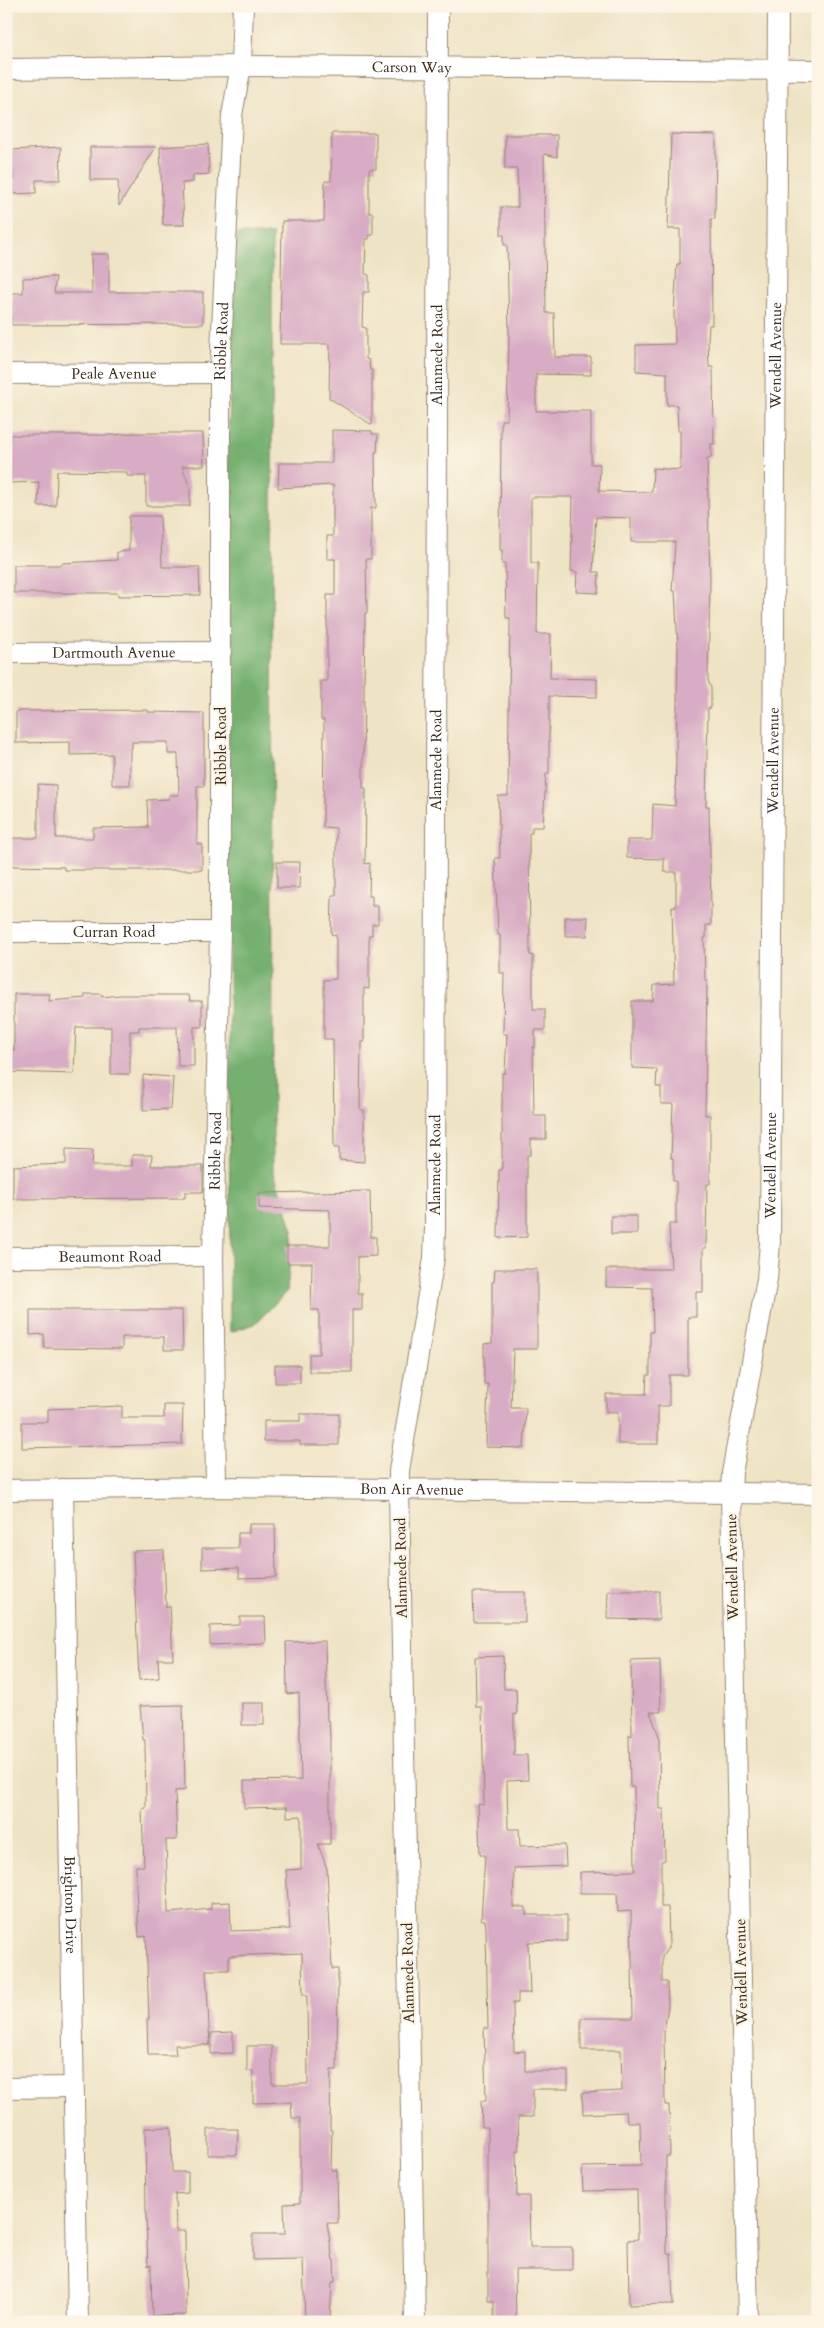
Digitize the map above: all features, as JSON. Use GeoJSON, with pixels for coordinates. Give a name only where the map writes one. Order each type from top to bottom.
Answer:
{"type":"FeatureCollection","features":[{"type":"Feature","properties":{"kind":"street","name":"Ribble Road"},"geometry":{"type":"LineString","coordinates":[[216,1488],[213,1256],[220,932],[220,373],[232,115],[241,66],[243,6]]}},
{"type":"Feature","properties":{"kind":"street","name":"Alanmede Road"},"geometry":{"type":"LineString","coordinates":[[415,2322],[399,1471],[434,1258],[435,1228],[438,6]]}},
{"type":"Feature","properties":{"kind":"street","name":"Wendell Avenue"},"geometry":{"type":"LineString","coordinates":[[748,2322],[731,1494],[732,1473],[767,1279],[770,1243],[778,6]]}},
{"type":"Feature","properties":{"kind":"street","name":"Carson Way"},"geometry":{"type":"LineString","coordinates":[[6,69],[241,66],[818,70]]}},
{"type":"Feature","properties":{"kind":"street","name":"Peale Avenue"},"geometry":{"type":"LineString","coordinates":[[6,374],[220,373]]}},
{"type":"Feature","properties":{"kind":"street","name":"Dartmouth Avenue"},"geometry":{"type":"LineString","coordinates":[[6,653],[221,652]]}},
{"type":"Feature","properties":{"kind":"street","name":"Curran Road"},"geometry":{"type":"LineString","coordinates":[[6,932],[220,932]]}},
{"type":"Feature","properties":{"kind":"street","name":"Beaumont Road"},"geometry":{"type":"LineString","coordinates":[[6,1256],[213,1256]]}},
{"type":"Feature","properties":{"kind":"street","name":"Bon Air Avenue"},"geometry":{"type":"LineString","coordinates":[[6,1490],[216,1488],[818,1494]]}},
{"type":"Feature","properties":{"kind":"street","name":"Brighton Drive"},"geometry":{"type":"LineString","coordinates":[[63,1489],[78,2322]]}},
{"type":"Feature","properties":{"kind":"street"},"geometry":{"type":"LineString","coordinates":[[6,2088],[73,2087]]}},
{"type":"Feature","properties":{"kind":"green space"},"geometry":{"type":"Polygon","coordinates":[[[237,234],[272,234],[273,1170],[293,1230],[287,1291],[255,1324],[230,1332],[228,446],[237,234]]]}},
{"type":"Feature","properties":{"kind":"building"},"geometry":{"type":"Polygon","coordinates":[[[332,133],[376,133],[376,169],[369,169],[369,213],[373,213],[373,235],[369,235],[369,239],[366,239],[365,274],[369,275],[369,292],[363,292],[362,327],[366,328],[366,359],[369,360],[370,370],[372,370],[372,425],[329,398],[330,344],[280,344],[282,221],[324,221],[325,181],[331,181],[332,133]]]}},
{"type":"Feature","properties":{"kind":"building"},"geometry":{"type":"Polygon","coordinates":[[[671,134],[716,135],[715,219],[711,219],[712,325],[709,325],[708,341],[709,367],[713,367],[714,444],[711,444],[711,458],[707,458],[710,581],[708,680],[711,688],[711,708],[708,708],[706,806],[709,806],[711,925],[706,925],[706,938],[704,938],[705,980],[707,980],[705,1115],[710,1115],[710,1184],[707,1184],[706,1248],[703,1248],[703,1292],[696,1292],[696,1317],[688,1317],[688,1375],[669,1375],[669,1406],[658,1406],[658,1444],[618,1444],[618,1412],[606,1412],[606,1394],[646,1394],[647,1375],[650,1375],[650,1332],[653,1332],[652,1288],[606,1287],[606,1269],[671,1269],[669,1224],[676,1224],[676,1181],[673,1181],[673,1158],[671,1158],[673,1104],[661,1104],[661,1087],[656,1087],[657,1069],[632,1068],[632,1001],[653,1001],[654,985],[674,984],[672,907],[676,907],[676,872],[664,872],[664,859],[627,858],[627,840],[652,840],[653,804],[675,806],[678,648],[675,591],[672,591],[675,542],[631,542],[631,518],[596,517],[593,572],[599,572],[598,593],[576,592],[577,572],[571,571],[573,497],[531,497],[531,563],[538,563],[537,634],[551,634],[550,678],[597,679],[597,697],[549,696],[549,774],[546,774],[543,827],[532,827],[532,833],[529,833],[530,955],[533,955],[533,1009],[545,1009],[545,1030],[535,1030],[535,1047],[533,1047],[534,1116],[546,1116],[546,1139],[531,1139],[531,1155],[527,1155],[527,1237],[498,1238],[499,1170],[502,1170],[502,1073],[505,1073],[507,1034],[503,1034],[504,973],[500,973],[500,935],[498,935],[495,858],[500,858],[498,796],[508,796],[510,618],[506,618],[505,564],[502,564],[502,550],[500,550],[501,420],[507,420],[509,335],[507,245],[504,245],[504,235],[501,235],[501,207],[518,207],[517,169],[505,169],[505,135],[557,135],[557,157],[544,154],[546,313],[554,313],[555,357],[591,357],[591,375],[536,374],[536,411],[591,411],[591,464],[600,464],[599,491],[652,492],[653,468],[680,470],[680,431],[678,431],[677,405],[667,405],[667,373],[636,371],[636,345],[675,344],[674,314],[677,264],[680,264],[680,229],[668,229],[671,134]]]}},
{"type":"Feature","properties":{"kind":"building"},"geometry":{"type":"Polygon","coordinates":[[[208,144],[209,174],[193,175],[193,182],[182,183],[184,225],[163,225],[160,147],[208,144]]]}},
{"type":"Feature","properties":{"kind":"building"},"geometry":{"type":"Polygon","coordinates":[[[61,147],[60,180],[36,180],[36,193],[14,194],[12,150],[61,147]]]}},
{"type":"Feature","properties":{"kind":"building"},"geometry":{"type":"Polygon","coordinates":[[[90,147],[156,147],[119,206],[118,180],[90,180],[90,147]]]}},
{"type":"Feature","properties":{"kind":"building"},"geometry":{"type":"Polygon","coordinates":[[[91,254],[109,254],[109,292],[203,292],[203,324],[11,325],[11,293],[23,293],[23,278],[56,277],[54,293],[92,293],[91,254]]]}},
{"type":"Feature","properties":{"kind":"building"},"geometry":{"type":"Polygon","coordinates":[[[332,430],[372,431],[372,434],[378,434],[377,452],[375,452],[376,508],[371,508],[371,559],[366,559],[367,613],[365,613],[363,767],[363,788],[366,788],[365,864],[370,863],[369,896],[372,896],[372,906],[378,906],[378,924],[372,924],[372,935],[369,935],[369,989],[364,988],[364,1042],[361,1042],[360,1110],[364,1110],[364,1162],[339,1160],[339,1148],[334,1148],[333,1039],[324,1039],[324,980],[336,979],[336,935],[331,934],[332,895],[336,895],[336,828],[323,827],[324,720],[321,720],[321,681],[327,681],[327,595],[335,595],[335,559],[327,559],[327,536],[333,536],[333,485],[278,488],[279,463],[332,463],[332,430]]]}},
{"type":"Feature","properties":{"kind":"building"},"geometry":{"type":"Polygon","coordinates":[[[132,433],[203,433],[204,466],[182,466],[190,488],[190,506],[146,506],[146,476],[127,476],[127,472],[57,471],[56,506],[38,506],[39,482],[11,483],[10,435],[115,435],[132,433]]]}},
{"type":"Feature","properties":{"kind":"building"},"geometry":{"type":"Polygon","coordinates":[[[129,516],[160,516],[162,567],[199,567],[200,595],[118,596],[118,593],[14,593],[14,565],[62,565],[62,563],[117,560],[117,552],[129,551],[129,516]]]}},
{"type":"Feature","properties":{"kind":"building"},"geometry":{"type":"Polygon","coordinates":[[[148,710],[148,712],[204,713],[204,786],[197,786],[197,844],[202,844],[202,870],[64,870],[64,867],[12,866],[12,838],[38,838],[38,784],[56,785],[56,838],[93,838],[93,828],[148,827],[147,800],[169,799],[169,795],[179,795],[178,754],[168,754],[168,742],[132,742],[132,748],[130,748],[130,785],[112,785],[112,754],[70,755],[70,742],[16,743],[16,711],[148,710]]]}},
{"type":"Feature","properties":{"kind":"building"},"geometry":{"type":"Polygon","coordinates":[[[277,862],[300,862],[299,888],[277,888],[277,862]]]}},
{"type":"Feature","properties":{"kind":"building"},"geometry":{"type":"Polygon","coordinates":[[[565,917],[588,917],[587,936],[565,936],[565,917]]]}},
{"type":"Feature","properties":{"kind":"building"},"geometry":{"type":"Polygon","coordinates":[[[14,994],[50,994],[49,1001],[85,998],[85,994],[102,994],[102,997],[121,995],[189,995],[190,1001],[202,1001],[202,1027],[194,1027],[194,1066],[178,1066],[177,1027],[139,1027],[139,1031],[130,1031],[130,1074],[111,1074],[111,1027],[76,1027],[74,1074],[6,1072],[6,1051],[14,1050],[14,994]]]}},
{"type":"Feature","properties":{"kind":"building"},"geometry":{"type":"Polygon","coordinates":[[[143,1075],[173,1077],[171,1109],[143,1110],[143,1075]]]}},
{"type":"Feature","properties":{"kind":"building"},"geometry":{"type":"Polygon","coordinates":[[[66,1149],[93,1150],[92,1166],[132,1166],[132,1155],[152,1155],[151,1166],[203,1166],[203,1192],[185,1192],[185,1198],[13,1199],[13,1166],[66,1164],[66,1149]]]}},
{"type":"Feature","properties":{"kind":"building"},"geometry":{"type":"Polygon","coordinates":[[[370,1191],[371,1237],[376,1237],[376,1256],[358,1257],[358,1293],[362,1293],[362,1310],[352,1310],[352,1372],[309,1372],[309,1354],[319,1354],[319,1310],[311,1310],[312,1263],[287,1263],[287,1246],[330,1246],[330,1210],[259,1208],[259,1193],[370,1191]]]}},
{"type":"Feature","properties":{"kind":"building"},"geometry":{"type":"Polygon","coordinates":[[[611,1216],[637,1216],[637,1234],[611,1234],[611,1216]]]}},
{"type":"Feature","properties":{"kind":"building"},"geometry":{"type":"Polygon","coordinates":[[[495,1269],[537,1269],[537,1349],[513,1349],[511,1408],[526,1408],[524,1448],[486,1447],[488,1384],[484,1384],[484,1344],[492,1343],[492,1282],[494,1282],[495,1269]]]}},
{"type":"Feature","properties":{"kind":"building"},"geometry":{"type":"Polygon","coordinates":[[[30,1310],[182,1310],[183,1350],[164,1350],[164,1337],[122,1337],[122,1349],[44,1348],[44,1334],[30,1335],[30,1310]]]}},
{"type":"Feature","properties":{"kind":"building"},"geometry":{"type":"Polygon","coordinates":[[[275,1365],[300,1365],[300,1383],[275,1383],[275,1365]]]}},
{"type":"Feature","properties":{"kind":"building"},"geometry":{"type":"Polygon","coordinates":[[[164,1405],[183,1405],[182,1444],[22,1448],[22,1422],[48,1422],[48,1409],[122,1406],[122,1418],[164,1418],[164,1405]]]}},
{"type":"Feature","properties":{"kind":"building"},"geometry":{"type":"Polygon","coordinates":[[[300,1414],[339,1414],[339,1445],[300,1445],[300,1441],[264,1441],[264,1421],[300,1421],[300,1414]]]}},
{"type":"Feature","properties":{"kind":"building"},"geometry":{"type":"Polygon","coordinates":[[[249,1524],[275,1524],[276,1577],[239,1578],[239,1568],[202,1569],[202,1548],[238,1548],[238,1533],[249,1533],[249,1524]]]}},
{"type":"Feature","properties":{"kind":"building"},"geometry":{"type":"Polygon","coordinates":[[[164,1550],[166,1607],[170,1606],[173,1659],[158,1659],[159,1678],[139,1680],[133,1551],[164,1550]]]}},
{"type":"Feature","properties":{"kind":"building"},"geometry":{"type":"Polygon","coordinates":[[[608,1591],[659,1591],[659,1620],[607,1619],[608,1591]]]}},
{"type":"Feature","properties":{"kind":"building"},"geometry":{"type":"Polygon","coordinates":[[[473,1592],[525,1592],[525,1622],[474,1622],[473,1592]]]}},
{"type":"Feature","properties":{"kind":"building"},"geometry":{"type":"Polygon","coordinates":[[[240,1617],[265,1617],[266,1643],[210,1645],[210,1626],[240,1625],[240,1617]]]}},
{"type":"Feature","properties":{"kind":"building"},"geometry":{"type":"Polygon","coordinates":[[[325,1641],[327,1721],[329,1721],[330,1736],[330,1844],[318,1844],[327,1869],[332,1969],[338,1969],[337,2070],[331,2070],[330,2130],[332,2130],[331,2170],[337,2170],[338,2223],[327,2223],[334,2260],[335,2282],[332,2282],[330,2322],[305,2322],[303,2259],[253,2260],[253,2234],[285,2234],[284,2204],[300,2203],[300,2118],[292,2118],[291,2102],[253,2103],[253,2071],[247,2071],[247,2046],[272,2046],[272,2084],[308,2084],[307,1995],[303,1995],[302,1953],[229,1956],[229,1970],[206,1970],[210,2045],[175,2045],[176,2055],[148,2055],[147,2019],[149,2019],[146,1936],[139,1937],[136,1887],[136,1866],[144,1866],[142,1809],[146,1808],[145,1740],[143,1740],[140,1706],[183,1705],[185,1790],[175,1791],[177,1840],[166,1840],[168,1913],[211,1909],[211,1903],[230,1902],[231,1931],[290,1929],[286,1870],[301,1869],[301,1816],[287,1817],[287,1807],[244,1808],[244,1781],[301,1780],[299,1693],[287,1694],[286,1642],[325,1641]]]}},
{"type":"Feature","properties":{"kind":"building"},"geometry":{"type":"Polygon","coordinates":[[[503,1656],[504,1689],[516,1689],[517,1715],[514,1714],[514,1755],[527,1755],[528,1780],[507,1781],[508,1829],[519,1829],[520,1846],[565,1845],[566,1866],[514,1868],[513,1907],[526,1907],[526,1915],[567,1915],[567,1941],[528,1942],[530,1993],[518,1993],[518,2003],[513,2003],[514,2052],[525,2051],[525,2071],[568,2071],[568,2089],[533,2089],[533,2117],[518,2117],[519,2151],[516,2151],[517,2196],[529,2196],[530,2247],[572,2247],[572,2270],[515,2270],[516,2322],[494,2322],[494,2301],[488,2301],[488,2127],[482,2127],[481,2101],[486,2101],[484,2027],[488,2029],[486,1929],[485,1920],[481,1920],[485,1855],[480,1855],[478,1804],[484,1805],[482,1707],[476,1707],[475,1657],[503,1656]]]}},
{"type":"Feature","properties":{"kind":"building"},"geometry":{"type":"Polygon","coordinates":[[[660,1660],[661,1712],[650,1712],[659,1736],[660,1809],[664,1809],[665,1860],[661,1861],[661,1907],[668,1907],[669,1946],[662,1957],[662,1982],[667,1982],[668,2006],[664,2032],[665,2105],[669,2105],[670,2156],[666,2156],[666,2207],[667,2253],[671,2253],[673,2304],[629,2305],[628,2240],[638,2239],[637,2190],[583,2191],[582,2167],[641,2166],[640,2122],[627,2122],[626,2112],[583,2114],[582,2093],[622,2091],[621,2050],[581,2050],[581,2018],[633,2018],[631,1911],[618,1912],[617,1893],[580,1893],[580,1872],[635,1871],[634,1787],[630,1787],[629,1735],[632,1736],[631,1661],[660,1660]]]}},
{"type":"Feature","properties":{"kind":"building"},"geometry":{"type":"Polygon","coordinates":[[[242,1703],[264,1703],[264,1725],[242,1725],[242,1703]]]}},
{"type":"Feature","properties":{"kind":"building"},"geometry":{"type":"Polygon","coordinates":[[[233,2032],[233,2053],[211,2054],[211,2033],[233,2032]]]}},
{"type":"Feature","properties":{"kind":"building"},"geometry":{"type":"Polygon","coordinates":[[[171,2127],[172,2172],[188,2172],[188,2193],[175,2194],[176,2231],[185,2231],[186,2315],[152,2316],[151,2265],[148,2266],[146,2216],[145,2128],[171,2127]]]}},
{"type":"Feature","properties":{"kind":"building"},"geometry":{"type":"Polygon","coordinates":[[[208,2129],[238,2129],[237,2155],[208,2155],[208,2129]]]}}]}
